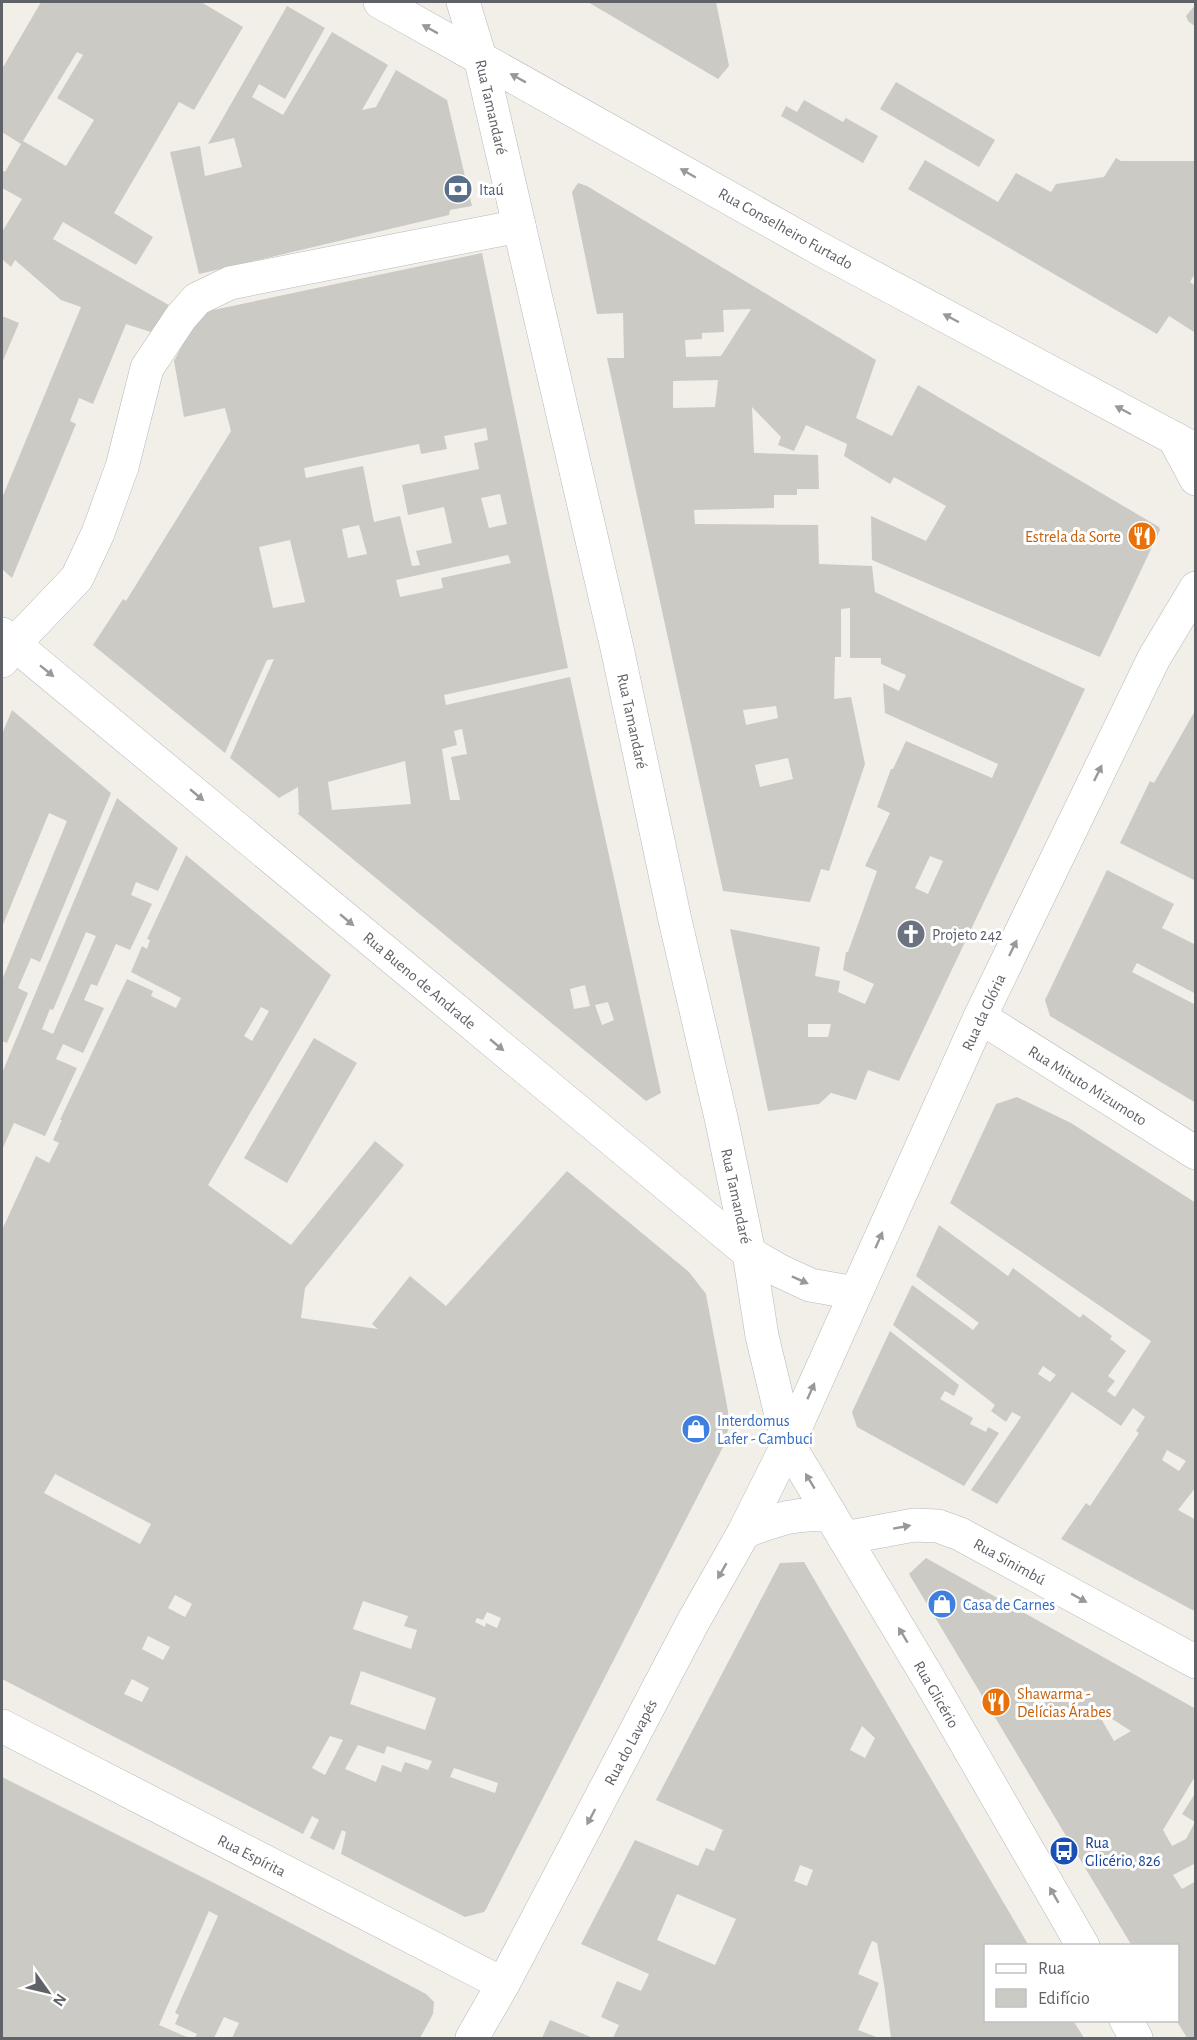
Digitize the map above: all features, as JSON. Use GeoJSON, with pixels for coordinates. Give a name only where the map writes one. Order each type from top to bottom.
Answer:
{"type":"FeatureCollection","features":[{"type":"Feature","properties":{"kind":"street","name":"Rua Conselheiro Furtado"},"geometry":{"type":"LineString","coordinates":[[380,2],[822,250],[1185,444]]}},
{"type":"Feature","properties":{"kind":"street","name":"Rua Tamandaré"},"geometry":{"type":"LineString","coordinates":[[463,2],[480,57],[615,636],[749,1253],[762,1336],[788,1444]]}},
{"type":"Feature","properties":{"kind":"street"},"geometry":{"type":"LineString","coordinates":[[6,646],[77,578],[98,533],[122,466],[147,368],[181,317],[197,299],[230,283],[519,226]]}},
{"type":"Feature","properties":{"kind":"street"},"geometry":{"type":"LineString","coordinates":[[1185,444],[1196,479]]}},
{"type":"Feature","properties":{"kind":"street","name":"Rua da Glória"},"geometry":{"type":"LineString","coordinates":[[788,1444],[980,1017],[1154,658],[1196,588]]}},
{"type":"Feature","properties":{"kind":"street","name":"Rua Bueno de Andrade"},"geometry":{"type":"LineString","coordinates":[[6,646],[749,1253],[810,1285],[855,1293]]}},
{"type":"Feature","properties":{"kind":"street","name":"Rua Mituto Mizumoto"},"geometry":{"type":"LineString","coordinates":[[980,1017],[1196,1154]]}},
{"type":"Feature","properties":{"kind":"street","name":"Rua Glicério"},"geometry":{"type":"LineString","coordinates":[[788,1444],[929,1679],[1082,1944]]}},
{"type":"Feature","properties":{"kind":"street","name":"Rua do Lavapés"},"geometry":{"type":"LineString","coordinates":[[472,2038],[503,1984],[693,1622],[744,1532],[788,1444]]}},
{"type":"Feature","properties":{"kind":"street","name":"Rua Sinimbú"},"geometry":{"type":"LineString","coordinates":[[744,1532],[792,1516],[813,1513],[838,1527],[938,1526],[960,1534],[1196,1662]]}},
{"type":"Feature","properties":{"kind":"street","name":"Rua Espírita"},"geometry":{"type":"LineString","coordinates":[[2,1726],[503,1984]]}},
{"type":"Feature","properties":{"kind":"street"},"geometry":{"type":"LineString","coordinates":[[1127,2022],[1136,2038]]}},
{"type":"Feature","properties":{"kind":"building"},"geometry":{"type":"Polygon","coordinates":[[[41,2],[201,2],[243,27],[194,110],[179,102],[114,213],[153,237],[136,265],[63,222],[53,239],[174,308],[160,335],[126,324],[93,404],[79,398],[70,421],[76,424],[12,578],[2,569],[2,498],[81,307],[61,300],[15,260],[11,267],[2,259],[2,232],[22,199],[2,188],[2,170],[5,172],[21,144],[2,132],[2,69],[41,2]],[[77,52],[23,141],[66,166],[94,120],[57,98],[83,55],[77,52]]]}},
{"type":"Feature","properties":{"kind":"building"},"geometry":{"type":"Polygon","coordinates":[[[588,2],[716,2],[729,66],[718,79],[588,2]]]}},
{"type":"Feature","properties":{"kind":"building"},"geometry":{"type":"Polygon","coordinates":[[[1196,4],[1196,27],[1188,21],[1186,16],[1196,4]]]}},
{"type":"Feature","properties":{"kind":"building"},"geometry":{"type":"Polygon","coordinates":[[[287,6],[325,28],[285,99],[259,84],[252,97],[283,115],[332,32],[388,65],[362,110],[376,107],[396,70],[447,100],[472,206],[450,210],[449,215],[199,274],[170,152],[200,146],[205,176],[242,167],[234,138],[208,144],[287,6]]]}},
{"type":"Feature","properties":{"kind":"building"},"geometry":{"type":"Polygon","coordinates":[[[896,82],[995,140],[979,167],[880,109],[896,82]]]}},
{"type":"Feature","properties":{"kind":"building"},"geometry":{"type":"Polygon","coordinates":[[[804,100],[843,122],[846,118],[878,136],[863,163],[781,116],[786,106],[797,112],[804,100]]]}},
{"type":"Feature","properties":{"kind":"building"},"geometry":{"type":"Polygon","coordinates":[[[1116,158],[1121,161],[1196,161],[1196,272],[1190,282],[1196,286],[1194,332],[1169,316],[1157,334],[908,189],[925,160],[998,202],[1016,173],[1051,192],[1056,184],[1104,177],[1116,158]]]}},
{"type":"Feature","properties":{"kind":"building"},"geometry":{"type":"Polygon","coordinates":[[[578,183],[587,186],[876,360],[856,418],[892,436],[918,385],[1159,527],[1160,530],[1100,657],[872,560],[871,516],[926,541],[946,506],[894,477],[890,484],[844,456],[847,444],[806,425],[794,451],[778,445],[781,437],[752,407],[754,453],[818,455],[819,489],[797,489],[797,495],[774,495],[774,508],[694,510],[695,524],[818,525],[819,564],[872,566],[875,592],[1085,689],[899,1081],[868,1070],[856,1100],[831,1093],[819,1104],[768,1111],[730,929],[820,947],[815,976],[840,981],[838,992],[865,1004],[874,984],[843,970],[846,952],[848,952],[877,871],[865,866],[890,813],[877,807],[891,769],[906,741],[992,778],[998,764],[885,713],[883,683],[899,691],[906,675],[881,664],[881,658],[850,658],[850,608],[841,609],[841,657],[835,657],[834,699],[851,697],[865,764],[829,871],[821,869],[810,902],[723,891],[607,358],[624,358],[623,313],[597,314],[572,192],[578,183]],[[751,309],[723,310],[724,332],[702,333],[702,339],[685,340],[686,357],[721,356],[751,309]],[[718,380],[673,381],[673,408],[715,407],[718,380]],[[776,706],[743,710],[746,725],[778,718],[776,706]],[[788,758],[755,765],[760,787],[793,779],[788,758]],[[930,856],[915,888],[928,894],[943,861],[930,856]],[[808,1024],[808,1037],[828,1037],[831,1024],[808,1024]]]}},
{"type":"Feature","properties":{"kind":"building"},"geometry":{"type":"Polygon","coordinates":[[[482,253],[568,668],[444,695],[446,705],[570,677],[661,1093],[646,1101],[297,813],[299,813],[298,787],[279,798],[230,758],[274,659],[267,660],[225,753],[93,645],[123,599],[126,601],[231,431],[225,408],[184,417],[174,361],[199,313],[482,253]],[[486,428],[444,436],[447,449],[421,454],[419,444],[304,468],[306,478],[363,466],[374,522],[400,516],[412,566],[420,565],[416,551],[452,543],[444,507],[408,515],[402,485],[479,469],[474,443],[488,440],[486,428]],[[500,494],[481,498],[489,528],[507,524],[500,494]],[[359,525],[342,529],[348,558],[367,554],[359,525]],[[290,540],[259,547],[273,608],[305,602],[290,540]],[[508,555],[396,580],[400,597],[443,588],[441,578],[511,563],[508,555]],[[462,729],[454,731],[457,745],[442,749],[450,800],[460,800],[451,757],[467,754],[462,729]],[[405,761],[328,782],[332,810],[411,804],[405,761]],[[585,985],[570,989],[574,1009],[590,1006],[585,985]],[[608,1002],[595,1005],[602,1025],[614,1020],[608,1002]]]}},
{"type":"Feature","properties":{"kind":"building"},"geometry":{"type":"Polygon","coordinates":[[[2,316],[19,323],[2,363],[2,316]]]}},
{"type":"Feature","properties":{"kind":"building"},"geometry":{"type":"Polygon","coordinates":[[[1196,709],[1196,881],[1120,843],[1150,781],[1154,783],[1196,709]]]}},
{"type":"Feature","properties":{"kind":"building"},"geometry":{"type":"Polygon","coordinates":[[[12,710],[111,793],[40,962],[31,958],[18,988],[28,993],[7,1043],[2,1041],[2,980],[67,821],[49,813],[2,927],[2,734],[12,710]]]}},
{"type":"Feature","properties":{"kind":"building"},"geometry":{"type":"Polygon","coordinates":[[[117,798],[178,848],[158,891],[136,882],[131,895],[152,904],[130,950],[116,944],[97,986],[91,984],[84,1000],[104,1008],[83,1053],[63,1044],[56,1059],[77,1068],[45,1136],[14,1123],[2,1150],[2,1073],[117,798]],[[86,932],[53,1010],[50,1009],[42,1029],[53,1034],[96,936],[86,932]]]}},
{"type":"Feature","properties":{"kind":"building"},"geometry":{"type":"Polygon","coordinates":[[[186,855],[331,975],[208,1185],[291,1245],[375,1141],[404,1165],[305,1288],[301,1318],[378,1329],[372,1324],[410,1276],[446,1306],[567,1171],[689,1272],[706,1294],[728,1411],[728,1430],[723,1447],[484,1912],[465,1917],[341,1854],[346,1832],[342,1830],[334,1850],[310,1838],[319,1820],[312,1816],[303,1834],[2,1679],[2,1230],[36,1156],[49,1163],[59,1143],[53,1140],[62,1120],[60,1120],[127,979],[153,991],[151,996],[176,1008],[181,998],[131,972],[142,946],[147,949],[150,940],[147,939],[186,855]],[[261,1007],[244,1036],[252,1041],[269,1011],[261,1007]],[[55,1474],[44,1493],[140,1544],[151,1524],[55,1474]],[[175,1595],[168,1608],[185,1617],[192,1604],[175,1595]],[[363,1601],[353,1629],[411,1649],[417,1630],[404,1626],[408,1616],[363,1601]],[[487,1612],[483,1620],[477,1618],[475,1622],[485,1627],[486,1623],[497,1628],[501,1618],[487,1612]],[[148,1636],[142,1649],[163,1660],[170,1647],[148,1636]],[[361,1671],[350,1704],[425,1730],[436,1698],[361,1671]],[[132,1679],[124,1694],[142,1702],[149,1688],[132,1679]],[[330,1736],[312,1768],[325,1775],[343,1740],[330,1736]],[[358,1745],[345,1769],[376,1782],[382,1765],[401,1772],[405,1762],[428,1770],[432,1761],[387,1746],[384,1754],[358,1745]],[[454,1768],[450,1777],[495,1793],[498,1783],[454,1768]]]}},
{"type":"Feature","properties":{"kind":"building"},"geometry":{"type":"Polygon","coordinates":[[[1107,870],[1174,904],[1162,928],[1196,945],[1196,994],[1137,963],[1132,972],[1196,1005],[1196,1103],[1050,1016],[1045,1000],[1107,870]]]}},
{"type":"Feature","properties":{"kind":"building"},"geometry":{"type":"Polygon","coordinates":[[[314,1038],[357,1063],[287,1183],[244,1158],[314,1038]]]}},
{"type":"Feature","properties":{"kind":"building"},"geometry":{"type":"Polygon","coordinates":[[[1017,1097],[1071,1123],[1196,1203],[1196,1487],[1178,1510],[1196,1520],[1196,1612],[1061,1539],[1086,1503],[1090,1506],[1139,1433],[1136,1431],[1145,1417],[1133,1408],[1121,1426],[1072,1392],[997,1504],[971,1490],[1021,1417],[1012,1412],[1006,1422],[991,1411],[995,1405],[893,1325],[912,1285],[973,1330],[979,1323],[916,1276],[939,1225],[1008,1276],[1013,1268],[1080,1318],[1083,1314],[1112,1336],[1110,1339],[1126,1351],[1108,1376],[1115,1381],[1107,1391],[1115,1397],[1151,1341],[950,1203],[996,1104],[1017,1097]],[[1043,1366],[1038,1374],[1050,1382],[1056,1375],[1043,1366]],[[1167,1450],[1162,1460],[1179,1471],[1186,1461],[1167,1450]]]}},
{"type":"Feature","properties":{"kind":"building"},"geometry":{"type":"Polygon","coordinates":[[[890,1331],[959,1385],[954,1396],[945,1391],[940,1399],[973,1418],[970,1424],[986,1432],[988,1427],[999,1433],[964,1486],[857,1427],[852,1412],[890,1331]]]}},
{"type":"Feature","properties":{"kind":"building"},"geometry":{"type":"Polygon","coordinates":[[[926,1558],[1196,1709],[1196,1775],[1163,1830],[1172,1846],[1186,1839],[1195,1822],[1182,1814],[1196,1792],[1196,1863],[1173,1875],[1182,1889],[1196,1881],[1196,2038],[1187,2038],[1177,2022],[1179,1944],[1131,1944],[909,1574],[926,1558]],[[1095,1708],[1114,1741],[1131,1731],[1095,1708]]]}},
{"type":"Feature","properties":{"kind":"building"},"geometry":{"type":"Polygon","coordinates":[[[804,1562],[1028,1944],[984,1944],[984,2022],[1074,2022],[1084,2038],[891,2038],[877,1943],[872,1941],[858,1974],[879,1983],[858,2030],[879,2038],[613,2038],[619,2025],[601,2017],[617,1981],[641,1991],[649,1974],[581,1944],[635,1840],[698,1866],[706,1848],[714,1851],[723,1830],[656,1800],[780,1563],[804,1562]],[[862,1726],[850,1750],[865,1758],[875,1738],[862,1726]],[[800,1865],[794,1881],[807,1886],[813,1870],[800,1865]],[[677,1894],[657,1940],[715,1965],[736,1919],[677,1894]]]}},
{"type":"Feature","properties":{"kind":"building"},"geometry":{"type":"Polygon","coordinates":[[[2,1777],[220,1886],[426,1994],[434,2002],[433,2014],[420,2038],[232,2038],[239,2023],[224,2017],[214,2038],[195,2038],[197,2034],[175,2024],[179,2015],[175,2013],[218,1916],[209,1911],[159,2025],[189,2038],[2,2038],[2,1777]]]}},
{"type":"Feature","properties":{"kind":"building"},"geometry":{"type":"Polygon","coordinates":[[[550,2020],[593,2038],[542,2038],[550,2020]]]}},
{"type":"Feature","properties":{"kind":"place","name":"Itaú"},"geometry":{"type":"Point","coordinates":[458,189]}},
{"type":"Feature","properties":{"kind":"place","name":"Estrela da Sorte"},"geometry":{"type":"Point","coordinates":[1142,536]}},
{"type":"Feature","properties":{"kind":"place","name":"Projeto 242"},"geometry":{"type":"Point","coordinates":[911,934]}},
{"type":"Feature","properties":{"kind":"place","name":"Interdomus Lafer - Cambuci"},"geometry":{"type":"Point","coordinates":[696,1429]}},
{"type":"Feature","properties":{"kind":"place","name":"Casa de Carnes"},"geometry":{"type":"Point","coordinates":[942,1604]}},
{"type":"Feature","properties":{"kind":"place","name":"Shawarma - Delícias Árabes"},"geometry":{"type":"Point","coordinates":[996,1702]}},
{"type":"Feature","properties":{"kind":"place","name":"Rua Glicério, 826"},"geometry":{"type":"Point","coordinates":[1064,1851]}}]}
